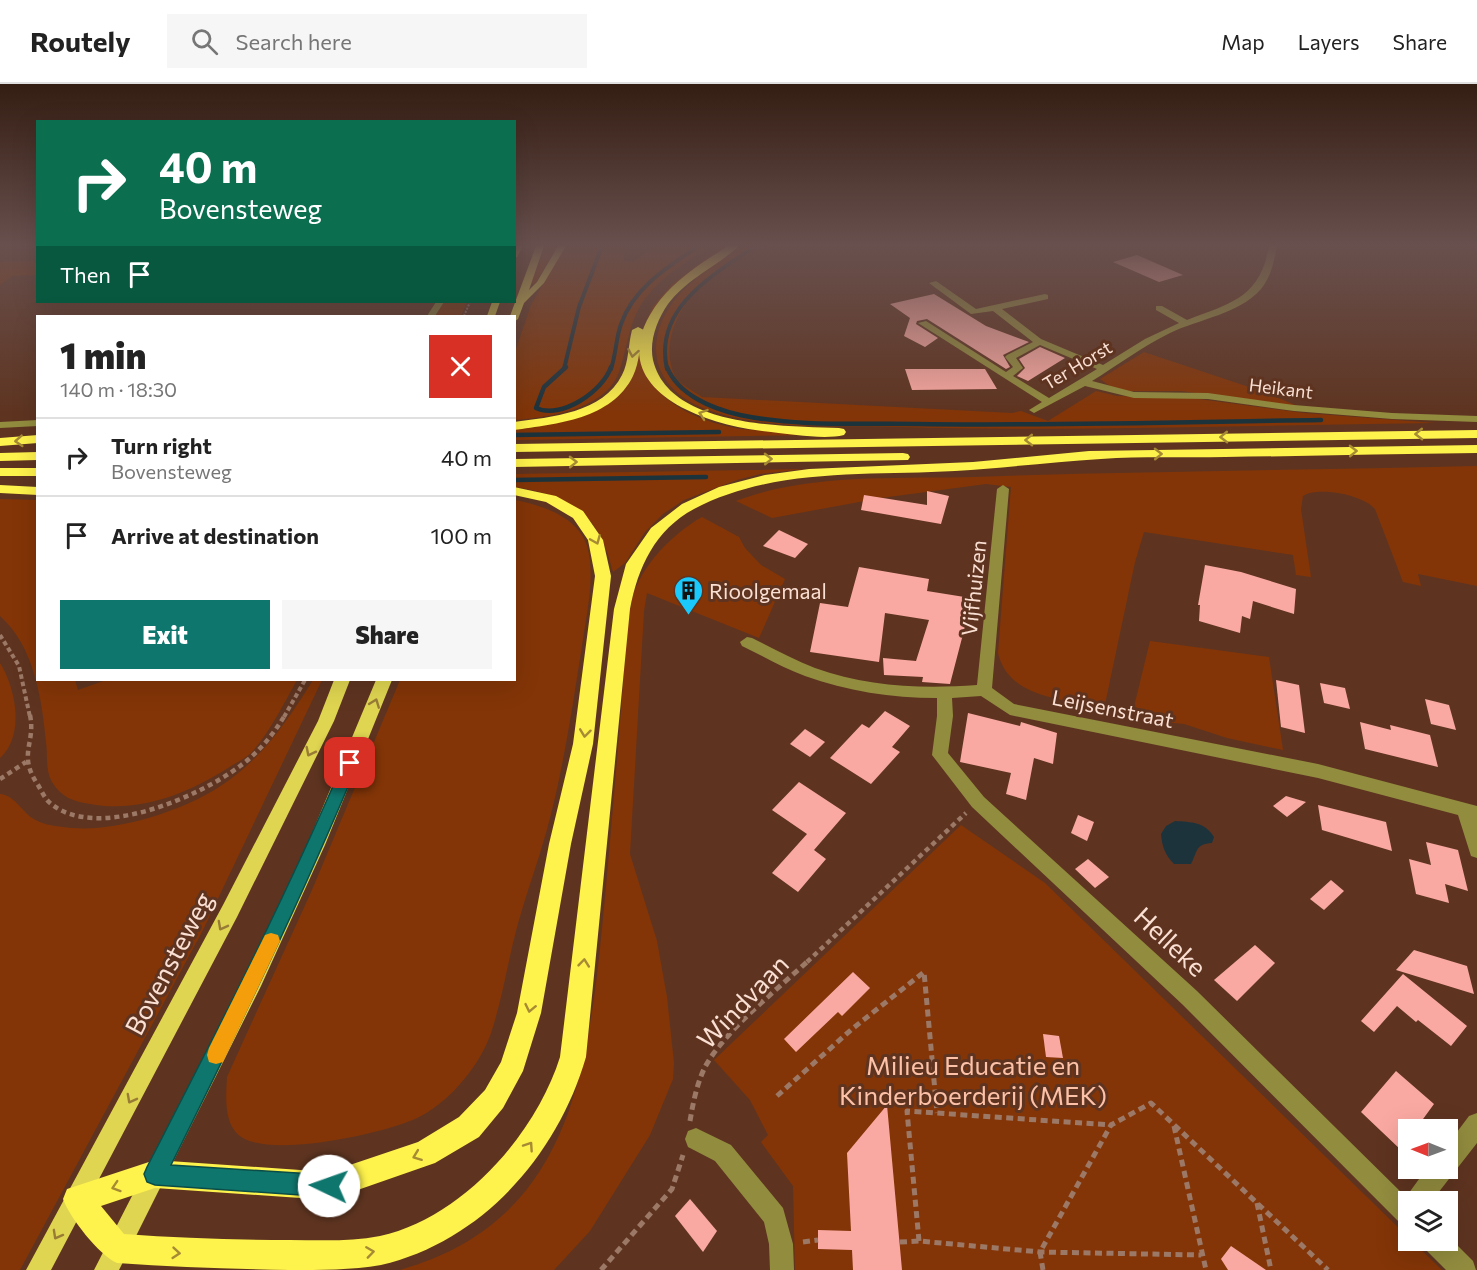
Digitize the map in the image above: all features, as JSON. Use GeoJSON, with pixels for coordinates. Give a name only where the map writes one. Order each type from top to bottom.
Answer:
{"type":"FeatureCollection","features":[{"type":"Feature","properties":{"kind":"highway"},"geometry":{"type":"LineString","coordinates":[[516,426],[575,415],[612,395],[626,378],[637,333],[653,301]]}},
{"type":"Feature","properties":{"kind":"highway"},"geometry":{"type":"LineString","coordinates":[[666,301],[651,326],[645,352],[647,368],[660,388],[672,399],[693,410],[717,419],[752,426],[990,441]]}},
{"type":"Feature","properties":{"kind":"highway"},"geometry":{"type":"LineString","coordinates":[[516,448],[1477,434]]}},
{"type":"Feature","properties":{"kind":"highway"},"geometry":{"type":"LineString","coordinates":[[0,442],[36,440]]}},
{"type":"Feature","properties":{"kind":"highway"},"geometry":{"type":"LineString","coordinates":[[516,464],[1477,449]]}},
{"type":"Feature","properties":{"kind":"highway"},"geometry":{"type":"LineString","coordinates":[[516,492],[556,502],[586,522],[595,535],[601,553],[603,576],[583,744],[560,844],[529,1013],[510,1071],[494,1099],[469,1127],[425,1153],[329,1186],[155,1174],[77,1199],[112,1259],[200,1255],[341,1256],[383,1250],[419,1237],[461,1212],[491,1190],[521,1159],[560,1096],[573,1057],[622,609],[628,580],[642,550],[656,532],[706,497],[763,480],[847,472],[982,466],[1100,454]]}},
{"type":"Feature","properties":{"kind":"highway"},"geometry":{"type":"LineString","coordinates":[[0,457],[36,456]]}},
{"type":"Feature","properties":{"kind":"highway"},"geometry":{"type":"LineString","coordinates":[[0,472],[36,472]]}},
{"type":"Feature","properties":{"kind":"highway"},"geometry":{"type":"LineString","coordinates":[[0,489],[36,491]]}},
{"type":"Feature","properties":{"kind":"main road"},"geometry":{"type":"LineString","coordinates":[[515,315],[520,301]]}},
{"type":"Feature","properties":{"kind":"main road"},"geometry":{"type":"LineString","coordinates":[[519,305],[522,301]]}},
{"type":"Feature","properties":{"kind":"main road","name":"Bovensteweg"},"geometry":{"type":"LineString","coordinates":[[38,1270],[235,900],[326,721],[342,681]]}},
{"type":"Feature","properties":{"kind":"main road"},"geometry":{"type":"LineString","coordinates":[[112,1259],[259,969],[316,845],[384,681]]}},
{"type":"Feature","properties":{"kind":"street"},"geometry":{"type":"LineString","coordinates":[[959,301],[974,312],[1025,301]]}},
{"type":"Feature","properties":{"kind":"street","name":"Ter Horst"},"geometry":{"type":"LineString","coordinates":[[1034,410],[1186,322],[1234,301]]}},
{"type":"Feature","properties":{"kind":"street"},"geometry":{"type":"LineString","coordinates":[[995,308],[1039,342],[1104,369]]}},
{"type":"Feature","properties":{"kind":"street"},"geometry":{"type":"LineString","coordinates":[[1159,308],[1186,322]]}},
{"type":"Feature","properties":{"kind":"street"},"geometry":{"type":"LineString","coordinates":[[923,323],[1049,402]]}},
{"type":"Feature","properties":{"kind":"street"},"geometry":{"type":"LineString","coordinates":[[1006,376],[1018,368],[1010,357],[1039,342]]}},
{"type":"Feature","properties":{"kind":"street","name":"Heikant"},"geometry":{"type":"LineString","coordinates":[[1083,382],[1134,395],[1208,396],[1304,409],[1477,419]]}},
{"type":"Feature","properties":{"kind":"street"},"geometry":{"type":"LineString","coordinates":[[0,425],[36,423]]}},
{"type":"Feature","properties":{"kind":"street","name":"Vijfhuizen"},"geometry":{"type":"LineString","coordinates":[[984,690],[1003,489]]}},
{"type":"Feature","properties":{"kind":"street"},"geometry":{"type":"LineString","coordinates":[[747,642],[809,672],[862,687],[944,694],[984,690]]}},
{"type":"Feature","properties":{"kind":"street","name":"Leijsenstraat"},"geometry":{"type":"LineString","coordinates":[[984,690],[1010,709],[1318,771],[1471,811]]}},
{"type":"Feature","properties":{"kind":"street","name":"Helleke"},"geometry":{"type":"LineString","coordinates":[[944,694],[945,716],[940,755],[978,802],[1190,998],[1398,1198]]}},
{"type":"Feature","properties":{"kind":"street"},"geometry":{"type":"LineString","coordinates":[[1471,811],[1477,850]]}},
{"type":"Feature","properties":{"kind":"street"},"geometry":{"type":"LineString","coordinates":[[1458,1149],[1477,1124]]}},
{"type":"Feature","properties":{"kind":"street"},"geometry":{"type":"LineString","coordinates":[[690,1137],[723,1153],[775,1216],[781,1244],[782,1270]]}},
{"type":"Feature","properties":{"kind":"street","name":"Helleke"},"geometry":{"type":"LineString","coordinates":[[1424,1191],[1434,1179]]}},
{"type":"Feature","properties":{"kind":"street"},"geometry":{"type":"LineString","coordinates":[[1445,1251],[1464,1270]]}},
{"type":"Feature","properties":{"kind":"path"},"geometry":{"type":"LineString","coordinates":[[0,635],[20,666],[31,721],[26,762],[29,772],[50,803],[78,818],[134,816],[196,793],[240,766],[272,737],[303,681]]}},
{"type":"Feature","properties":{"kind":"path"},"geometry":{"type":"LineString","coordinates":[[0,779],[26,762]]}},
{"type":"Feature","properties":{"kind":"path","name":"Windvaan"},"geometry":{"type":"LineString","coordinates":[[601,1270],[672,1190],[690,1137],[694,1099],[705,1066],[728,1035],[978,802]]}},
{"type":"Feature","properties":{"kind":"path"},"geometry":{"type":"LineString","coordinates":[[777,1096],[852,1029],[924,972],[937,1113]]}},
{"type":"Feature","properties":{"kind":"path"},"geometry":{"type":"LineString","coordinates":[[1043,1270],[1040,1252],[1112,1125],[1151,1102],[1328,1270]]}},
{"type":"Feature","properties":{"kind":"path"},"geometry":{"type":"LineString","coordinates":[[919,1241],[907,1111],[1112,1125]]}},
{"type":"Feature","properties":{"kind":"path"},"geometry":{"type":"LineString","coordinates":[[1174,1125],[1201,1256],[1206,1270]]}},
{"type":"Feature","properties":{"kind":"path"},"geometry":{"type":"LineString","coordinates":[[1257,1203],[1271,1270]]}},
{"type":"Feature","properties":{"kind":"path"},"geometry":{"type":"LineString","coordinates":[[900,1242],[919,1241],[1040,1252],[1201,1256]]}},
{"type":"Feature","properties":{"kind":"green space"},"geometry":{"type":"Polygon","coordinates":[[[533,301],[644,301],[633,322],[619,372],[612,385],[602,395],[589,403],[559,414],[516,420],[516,349],[533,301]]]}},
{"type":"Feature","properties":{"kind":"green space"},"geometry":{"type":"Polygon","coordinates":[[[657,301],[664,301],[641,360],[647,376],[670,401],[700,418],[717,424],[734,428],[789,431],[810,435],[516,440],[516,429],[536,427],[613,398],[657,301]]]}},
{"type":"Feature","properties":{"kind":"green space"},"geometry":{"type":"Polygon","coordinates":[[[674,301],[688,301],[673,331],[670,343],[671,367],[676,378],[702,397],[1012,413],[1021,411],[1048,421],[1096,391],[1117,396],[1191,398],[1304,413],[1435,423],[968,428],[805,426],[757,422],[711,411],[691,402],[676,391],[665,378],[658,364],[656,348],[666,313],[674,301]]]}},
{"type":"Feature","properties":{"kind":"green space"},"geometry":{"type":"Polygon","coordinates":[[[443,303],[467,303],[461,315],[436,315],[443,303]]]}},
{"type":"Feature","properties":{"kind":"green space"},"geometry":{"type":"Polygon","coordinates":[[[1144,352],[1264,392],[1300,407],[1181,391],[1123,391],[1114,389],[1100,379],[1144,352]]]}},
{"type":"Feature","properties":{"kind":"green space"},"geometry":{"type":"Polygon","coordinates":[[[1477,466],[1477,586],[1418,574],[1421,586],[1403,582],[1375,509],[1351,496],[1329,492],[1310,493],[1303,496],[1301,509],[1311,577],[1296,575],[1293,555],[1144,532],[1135,562],[1104,709],[1041,695],[1014,680],[1004,668],[998,653],[1011,487],[986,484],[881,498],[772,518],[736,501],[793,486],[853,479],[1477,466]]]}},
{"type":"Feature","properties":{"kind":"green space"},"geometry":{"type":"Polygon","coordinates":[[[805,469],[760,474],[684,500],[663,514],[645,532],[625,563],[613,572],[600,536],[591,522],[580,511],[552,496],[516,487],[516,474],[805,469]]]}},
{"type":"Feature","properties":{"kind":"green space"},"geometry":{"type":"Polygon","coordinates":[[[0,499],[36,500],[36,681],[21,642],[0,616],[0,499]]]}},
{"type":"Feature","properties":{"kind":"green space"},"geometry":{"type":"Polygon","coordinates":[[[516,500],[547,509],[567,520],[576,527],[587,546],[591,570],[588,609],[575,693],[552,810],[519,920],[495,1022],[481,1055],[456,1089],[415,1119],[378,1131],[328,1141],[279,1145],[258,1143],[243,1138],[232,1126],[226,1102],[227,1077],[312,890],[400,681],[516,681],[516,500]]]}},
{"type":"Feature","properties":{"kind":"green space"},"geometry":{"type":"Polygon","coordinates":[[[702,517],[739,537],[745,548],[761,565],[785,579],[759,638],[647,593],[644,611],[630,854],[657,941],[667,997],[674,1063],[673,1079],[650,1135],[590,1231],[554,1270],[400,1270],[456,1248],[500,1218],[533,1181],[558,1138],[576,1090],[588,1039],[596,985],[610,848],[626,640],[632,598],[643,574],[669,541],[702,517]]]}},
{"type":"Feature","properties":{"kind":"green space"},"geometry":{"type":"Polygon","coordinates":[[[1150,641],[1269,657],[1283,750],[1227,738],[1184,724],[1153,721],[1132,715],[1150,641]]]}},
{"type":"Feature","properties":{"kind":"green space"},"geometry":{"type":"Polygon","coordinates":[[[0,663],[14,698],[15,725],[8,748],[0,758],[0,663]]]}},
{"type":"Feature","properties":{"kind":"green space"},"geometry":{"type":"Polygon","coordinates":[[[36,681],[75,681],[78,690],[103,681],[296,681],[258,745],[243,759],[179,793],[126,806],[79,802],[64,795],[52,782],[48,773],[47,747],[36,681]]]}},
{"type":"Feature","properties":{"kind":"green space"},"geometry":{"type":"Polygon","coordinates":[[[312,681],[322,681],[203,930],[20,1270],[0,1270],[0,794],[9,797],[36,820],[51,825],[94,828],[145,819],[175,809],[224,784],[262,750],[312,681]]]}},
{"type":"Feature","properties":{"kind":"green space","name":"Milieu Educatie en Kinderboerderij (MEK)"},"geometry":{"type":"Polygon","coordinates":[[[961,825],[1045,883],[1398,1227],[1398,1251],[1422,1251],[1442,1270],[795,1270],[793,1186],[761,1142],[768,1135],[750,1100],[714,1060],[961,825]]]}},
{"type":"Feature","properties":{"kind":"water"},"geometry":{"type":"Polygon","coordinates":[[[1175,821],[1202,826],[1214,837],[1212,843],[1200,847],[1191,864],[1174,864],[1164,850],[1161,834],[1166,826],[1175,821]]]}},
{"type":"Feature","properties":{"kind":"building"},"geometry":{"type":"Polygon","coordinates":[[[902,301],[946,301],[986,326],[1029,342],[1003,355],[1010,367],[1006,369],[927,319],[917,321],[916,324],[938,338],[925,347],[904,336],[910,318],[890,304],[902,301]]]}},
{"type":"Feature","properties":{"kind":"building"},"geometry":{"type":"Polygon","coordinates":[[[1040,347],[1065,358],[1028,381],[1017,376],[1025,368],[1019,359],[1040,347]]]}},
{"type":"Feature","properties":{"kind":"building"},"geometry":{"type":"Polygon","coordinates":[[[905,369],[985,369],[997,389],[912,390],[905,369]]]}},
{"type":"Feature","properties":{"kind":"building"},"geometry":{"type":"Polygon","coordinates":[[[927,491],[949,496],[941,524],[861,510],[864,495],[927,505],[927,491]]]}},
{"type":"Feature","properties":{"kind":"building"},"geometry":{"type":"Polygon","coordinates":[[[779,530],[808,544],[795,558],[763,546],[779,530]]]}},
{"type":"Feature","properties":{"kind":"building"},"geometry":{"type":"Polygon","coordinates":[[[1205,565],[1241,572],[1296,589],[1294,614],[1253,601],[1250,619],[1242,616],[1240,633],[1199,621],[1200,605],[1198,605],[1205,565]]]}},
{"type":"Feature","properties":{"kind":"building"},"geometry":{"type":"Polygon","coordinates":[[[859,567],[929,579],[927,591],[977,599],[976,617],[968,615],[950,684],[922,682],[923,677],[884,675],[883,658],[916,661],[929,620],[885,613],[879,662],[810,652],[820,603],[848,607],[859,567]]]}},
{"type":"Feature","properties":{"kind":"building"},"geometry":{"type":"Polygon","coordinates":[[[1276,680],[1299,685],[1305,733],[1281,727],[1276,680]]]}},
{"type":"Feature","properties":{"kind":"building"},"geometry":{"type":"Polygon","coordinates":[[[1320,683],[1345,688],[1350,709],[1324,703],[1320,683]]]}},
{"type":"Feature","properties":{"kind":"building"},"geometry":{"type":"Polygon","coordinates":[[[1425,699],[1449,705],[1456,730],[1431,724],[1425,699]]]}},
{"type":"Feature","properties":{"kind":"building"},"geometry":{"type":"Polygon","coordinates":[[[885,711],[910,726],[892,747],[900,752],[871,784],[830,758],[862,724],[869,728],[885,711]]]}},
{"type":"Feature","properties":{"kind":"building"},"geometry":{"type":"Polygon","coordinates":[[[968,713],[1020,726],[1021,722],[1057,733],[1053,764],[1034,758],[1026,800],[1006,794],[1011,773],[960,762],[968,713]]]}},
{"type":"Feature","properties":{"kind":"building"},"geometry":{"type":"Polygon","coordinates":[[[1360,722],[1391,730],[1390,725],[1430,735],[1438,767],[1365,749],[1360,722]]]}},
{"type":"Feature","properties":{"kind":"building"},"geometry":{"type":"Polygon","coordinates":[[[805,729],[825,742],[810,757],[790,744],[805,729]]]}},
{"type":"Feature","properties":{"kind":"building"},"geometry":{"type":"Polygon","coordinates":[[[799,782],[846,813],[814,850],[826,859],[798,892],[772,873],[807,834],[772,810],[799,782]]]}},
{"type":"Feature","properties":{"kind":"building"},"geometry":{"type":"Polygon","coordinates":[[[1286,796],[1306,802],[1287,817],[1273,806],[1286,796]]]}},
{"type":"Feature","properties":{"kind":"building"},"geometry":{"type":"Polygon","coordinates":[[[1318,805],[1386,822],[1392,851],[1322,830],[1318,805]]]}},
{"type":"Feature","properties":{"kind":"building"},"geometry":{"type":"Polygon","coordinates":[[[1078,815],[1094,822],[1087,841],[1071,833],[1078,815]]]}},
{"type":"Feature","properties":{"kind":"building"},"geometry":{"type":"Polygon","coordinates":[[[1426,842],[1458,850],[1468,891],[1445,884],[1449,903],[1416,894],[1409,859],[1431,865],[1426,842]]]}},
{"type":"Feature","properties":{"kind":"building"},"geometry":{"type":"Polygon","coordinates":[[[1088,859],[1109,877],[1095,888],[1075,869],[1088,859]]]}},
{"type":"Feature","properties":{"kind":"building"},"geometry":{"type":"Polygon","coordinates":[[[1331,880],[1344,891],[1324,910],[1310,899],[1331,880]]]}},
{"type":"Feature","properties":{"kind":"building"},"geometry":{"type":"Polygon","coordinates":[[[1255,945],[1275,963],[1237,1001],[1214,980],[1255,945]]]}},
{"type":"Feature","properties":{"kind":"building"},"geometry":{"type":"Polygon","coordinates":[[[1414,950],[1467,966],[1474,994],[1396,970],[1414,950]]]}},
{"type":"Feature","properties":{"kind":"building"},"geometry":{"type":"Polygon","coordinates":[[[853,972],[870,988],[842,1016],[838,1012],[796,1052],[784,1039],[853,972]]]}},
{"type":"Feature","properties":{"kind":"building"},"geometry":{"type":"Polygon","coordinates":[[[1403,974],[1467,1026],[1451,1046],[1397,1006],[1374,1032],[1361,1021],[1403,974]]]}},
{"type":"Feature","properties":{"kind":"building"},"geometry":{"type":"Polygon","coordinates":[[[1043,1034],[1059,1036],[1063,1058],[1046,1057],[1043,1034]]]}},
{"type":"Feature","properties":{"kind":"building"},"geometry":{"type":"Polygon","coordinates":[[[1396,1071],[1434,1104],[1423,1119],[1398,1119],[1398,1147],[1361,1112],[1396,1071]]]}},
{"type":"Feature","properties":{"kind":"building"},"geometry":{"type":"Polygon","coordinates":[[[887,1105],[902,1270],[853,1270],[852,1250],[818,1249],[818,1230],[851,1231],[847,1153],[887,1105]]]}},
{"type":"Feature","properties":{"kind":"building"},"geometry":{"type":"Polygon","coordinates":[[[690,1199],[717,1231],[703,1252],[675,1216],[690,1199]]]}},
{"type":"Feature","properties":{"kind":"building"},"geometry":{"type":"Polygon","coordinates":[[[1231,1246],[1266,1270],[1228,1270],[1221,1259],[1231,1246]]]}},
{"type":"Feature","properties":{"kind":"waterway"},"geometry":{"type":"LineString","coordinates":[[564,369],[581,301]]}},
{"type":"Feature","properties":{"kind":"waterway"},"geometry":{"type":"LineString","coordinates":[[611,369],[621,324],[633,301]]}},
{"type":"Feature","properties":{"kind":"waterway"},"geometry":{"type":"LineString","coordinates":[[667,369],[665,347],[669,328],[685,301]]}},
{"type":"Feature","properties":{"kind":"waterway"},"geometry":{"type":"LineString","coordinates":[[564,369],[544,387],[536,408],[546,411],[557,410],[580,401],[599,385],[611,367]]}},
{"type":"Feature","properties":{"kind":"waterway"},"geometry":{"type":"LineString","coordinates":[[667,367],[679,385],[708,405],[740,415],[784,421],[828,424],[1119,424],[1321,420]]}},
{"type":"Feature","properties":{"kind":"waterway"},"geometry":{"type":"LineString","coordinates":[[516,435],[719,432]]}},
{"type":"Feature","properties":{"kind":"waterway"},"geometry":{"type":"LineString","coordinates":[[516,480],[706,477]]}},
{"type":"Feature","properties":{"kind":"slow traffic"},"geometry":{"type":"LineString","coordinates":[[216,1055],[271,941]]}},
{"type":"Feature","properties":{"kind":"place","name":"Rioolgemaal"},"geometry":{"type":"Point","coordinates":[688,616]}},
{"type":"Feature","properties":{"kind":"route"},"geometry":{"type":"LineString","coordinates":[[329,1186],[155,1174],[254,979],[316,845],[350,763]]}}]}
